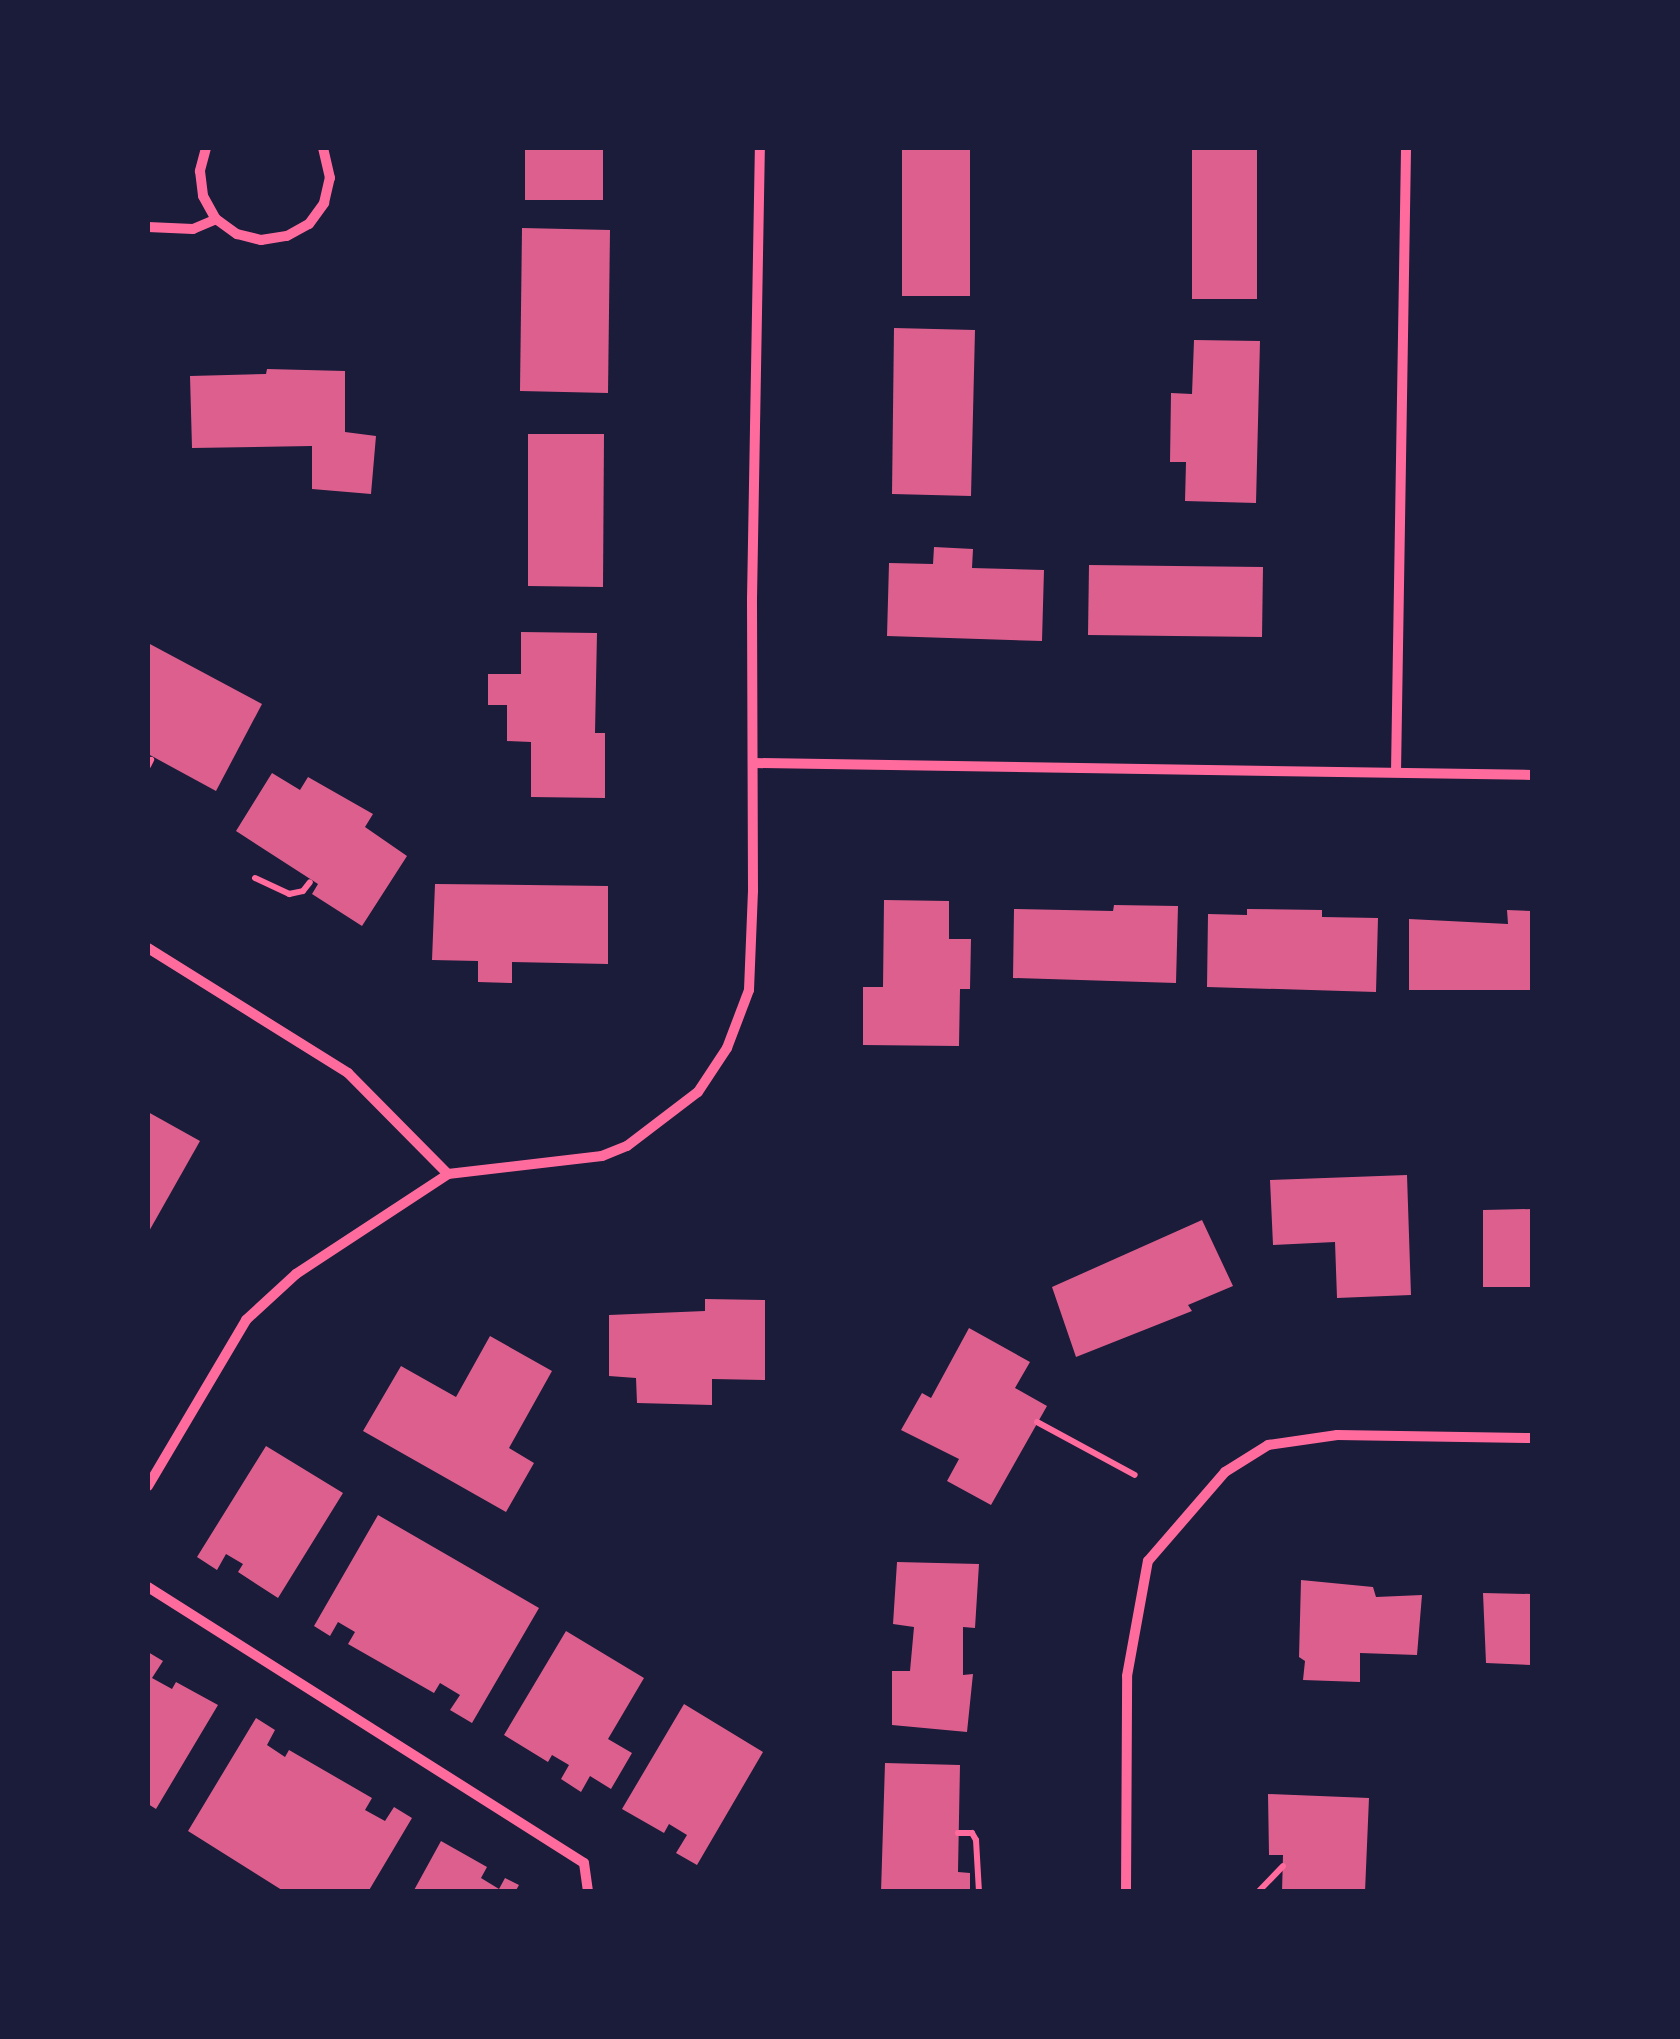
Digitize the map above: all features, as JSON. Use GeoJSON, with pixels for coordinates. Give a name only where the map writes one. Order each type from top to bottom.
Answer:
{"type":"FeatureCollection","features":[{"type":"Feature","properties":{"kind":"street"},"geometry":{"type":"LineString","coordinates":[[206,148],[200,171],[203,196],[216,218],[237,234],[262,240],[286,236],[309,224],[324,203],[330,178],[323,148]]}},
{"type":"Feature","properties":{"kind":"street"},"geometry":{"type":"LineString","coordinates":[[148,1486],[246,1320],[296,1274],[448,1174],[602,1156],[628,1146],[698,1092],[727,1048],[749,990],[760,148]]}},
{"type":"Feature","properties":{"kind":"street"},"geometry":{"type":"LineString","coordinates":[[1396,772],[1406,148]]}},
{"type":"Feature","properties":{"kind":"street"},"geometry":{"type":"LineString","coordinates":[[148,228],[193,229],[216,218]]}},
{"type":"Feature","properties":{"kind":"street"},"geometry":{"type":"LineString","coordinates":[[754,763],[1532,774]]}},
{"type":"Feature","properties":{"kind":"street"},"geometry":{"type":"LineString","coordinates":[[148,948],[348,1073],[448,1174]]}},
{"type":"Feature","properties":{"kind":"street"},"geometry":{"type":"LineString","coordinates":[[1126,1892],[1127,1676],[1148,1561],[1225,1472],[1268,1445],[1337,1434],[1532,1438]]}},
{"type":"Feature","properties":{"kind":"street"},"geometry":{"type":"LineString","coordinates":[[148,1587],[584,1863],[588,1892]]}},
{"type":"Feature","properties":{"kind":"path"},"geometry":{"type":"LineString","coordinates":[[254,878],[289,894],[303,891],[310,882]]}},
{"type":"Feature","properties":{"kind":"path"},"geometry":{"type":"LineString","coordinates":[[1037,1422],[1135,1474]]}},
{"type":"Feature","properties":{"kind":"path"},"geometry":{"type":"LineString","coordinates":[[958,1833],[972,1832],[976,1840],[978,1892]]}},
{"type":"Feature","properties":{"kind":"path"},"geometry":{"type":"LineString","coordinates":[[1258,1892],[1283,1866]]}},
{"type":"Feature","properties":{"kind":"building"},"geometry":{"type":"Polygon","coordinates":[[[525,148],[603,148],[603,200],[525,200],[525,148]]]}},
{"type":"Feature","properties":{"kind":"building"},"geometry":{"type":"Polygon","coordinates":[[[902,148],[970,148],[970,296],[902,296],[902,148]]]}},
{"type":"Feature","properties":{"kind":"building"},"geometry":{"type":"Polygon","coordinates":[[[1192,148],[1257,148],[1257,299],[1192,299],[1192,148]]]}},
{"type":"Feature","properties":{"kind":"building"},"geometry":{"type":"Polygon","coordinates":[[[522,228],[610,230],[608,393],[520,391],[522,228]]]}},
{"type":"Feature","properties":{"kind":"building"},"geometry":{"type":"Polygon","coordinates":[[[894,328],[975,330],[971,496],[892,494],[894,328]]]}},
{"type":"Feature","properties":{"kind":"building"},"geometry":{"type":"Polygon","coordinates":[[[1194,340],[1260,341],[1256,503],[1185,501],[1186,462],[1170,462],[1171,393],[1192,394],[1194,340]]]}},
{"type":"Feature","properties":{"kind":"building"},"geometry":{"type":"Polygon","coordinates":[[[267,369],[345,371],[345,432],[376,436],[371,494],[312,489],[312,446],[192,448],[190,376],[266,374],[267,369]]]}},
{"type":"Feature","properties":{"kind":"building"},"geometry":{"type":"Polygon","coordinates":[[[528,434],[604,434],[603,587],[528,586],[528,434]]]}},
{"type":"Feature","properties":{"kind":"building"},"geometry":{"type":"Polygon","coordinates":[[[934,547],[973,549],[972,568],[1044,570],[1042,641],[887,636],[889,563],[933,564],[934,547]]]}},
{"type":"Feature","properties":{"kind":"building"},"geometry":{"type":"Polygon","coordinates":[[[1089,565],[1263,567],[1262,637],[1088,635],[1089,565]]]}},
{"type":"Feature","properties":{"kind":"building"},"geometry":{"type":"Polygon","coordinates":[[[521,632],[597,633],[595,733],[605,733],[605,798],[531,797],[531,742],[507,741],[507,705],[488,705],[488,674],[521,674],[521,632]]]}},
{"type":"Feature","properties":{"kind":"building"},"geometry":{"type":"Polygon","coordinates":[[[148,643],[262,704],[216,791],[148,754],[148,643]]]}},
{"type":"Feature","properties":{"kind":"building"},"geometry":{"type":"Polygon","coordinates":[[[272,773],[300,790],[308,777],[373,814],[365,827],[407,856],[362,926],[312,894],[318,884],[236,831],[272,773]]]}},
{"type":"Feature","properties":{"kind":"building"},"geometry":{"type":"Polygon","coordinates":[[[435,884],[608,886],[608,964],[512,962],[512,983],[478,982],[478,961],[432,960],[435,884]]]}},
{"type":"Feature","properties":{"kind":"building"},"geometry":{"type":"Polygon","coordinates":[[[884,900],[949,901],[949,939],[971,939],[970,989],[960,989],[959,1046],[863,1045],[863,987],[883,987],[884,900]]]}},
{"type":"Feature","properties":{"kind":"building"},"geometry":{"type":"Polygon","coordinates":[[[1114,905],[1178,906],[1176,983],[1013,978],[1014,909],[1113,911],[1114,905]]]}},
{"type":"Feature","properties":{"kind":"building"},"geometry":{"type":"Polygon","coordinates":[[[1247,909],[1322,910],[1322,917],[1378,918],[1376,992],[1207,987],[1208,914],[1247,915],[1247,909]]]}},
{"type":"Feature","properties":{"kind":"building"},"geometry":{"type":"Polygon","coordinates":[[[1507,910],[1532,911],[1532,990],[1409,990],[1409,919],[1508,924],[1507,910]]]}},
{"type":"Feature","properties":{"kind":"building"},"geometry":{"type":"Polygon","coordinates":[[[148,1112],[200,1141],[148,1233],[148,1112]]]}},
{"type":"Feature","properties":{"kind":"building"},"geometry":{"type":"Polygon","coordinates":[[[1407,1175],[1411,1295],[1337,1298],[1335,1242],[1273,1245],[1270,1180],[1407,1175]]]}},
{"type":"Feature","properties":{"kind":"building"},"geometry":{"type":"Polygon","coordinates":[[[1532,1209],[1532,1287],[1483,1287],[1483,1210],[1532,1209]]]}},
{"type":"Feature","properties":{"kind":"building"},"geometry":{"type":"Polygon","coordinates":[[[1202,1220],[1233,1286],[1188,1305],[1192,1311],[1076,1357],[1052,1287],[1202,1220]]]}},
{"type":"Feature","properties":{"kind":"building"},"geometry":{"type":"Polygon","coordinates":[[[705,1299],[765,1300],[765,1380],[712,1379],[712,1405],[637,1403],[636,1378],[609,1376],[609,1315],[705,1311],[705,1299]]]}},
{"type":"Feature","properties":{"kind":"building"},"geometry":{"type":"Polygon","coordinates":[[[969,1328],[1030,1362],[1015,1388],[1047,1406],[991,1505],[947,1481],[959,1459],[901,1430],[922,1393],[931,1398],[969,1328]]]}},
{"type":"Feature","properties":{"kind":"building"},"geometry":{"type":"Polygon","coordinates":[[[490,1336],[552,1371],[509,1448],[534,1463],[506,1512],[363,1431],[401,1366],[456,1397],[490,1336]]]}},
{"type":"Feature","properties":{"kind":"building"},"geometry":{"type":"Polygon","coordinates":[[[266,1446],[343,1493],[278,1598],[238,1572],[243,1564],[226,1554],[217,1570],[197,1557],[266,1446]]]}},
{"type":"Feature","properties":{"kind":"building"},"geometry":{"type":"Polygon","coordinates":[[[378,1515],[539,1608],[472,1723],[450,1710],[460,1695],[440,1683],[434,1693],[348,1644],[355,1632],[338,1622],[330,1636],[314,1626],[378,1515]]]}},
{"type":"Feature","properties":{"kind":"building"},"geometry":{"type":"Polygon","coordinates":[[[897,1562],[979,1564],[975,1628],[963,1627],[963,1675],[973,1674],[967,1732],[892,1725],[892,1671],[910,1671],[914,1627],[893,1624],[897,1562]]]}},
{"type":"Feature","properties":{"kind":"building"},"geometry":{"type":"Polygon","coordinates":[[[1301,1580],[1373,1587],[1376,1597],[1422,1595],[1417,1655],[1360,1653],[1360,1682],[1303,1680],[1305,1661],[1299,1657],[1301,1580]]]}},
{"type":"Feature","properties":{"kind":"building"},"geometry":{"type":"Polygon","coordinates":[[[1483,1593],[1532,1594],[1532,1665],[1486,1663],[1483,1593]]]}},
{"type":"Feature","properties":{"kind":"building"},"geometry":{"type":"Polygon","coordinates":[[[566,1631],[644,1678],[608,1739],[632,1753],[611,1789],[590,1776],[581,1792],[561,1779],[569,1765],[552,1755],[548,1762],[504,1735],[566,1631]]]}},
{"type":"Feature","properties":{"kind":"building"},"geometry":{"type":"Polygon","coordinates":[[[148,1652],[163,1661],[152,1678],[172,1689],[176,1682],[218,1705],[156,1809],[148,1804],[148,1652]]]}},
{"type":"Feature","properties":{"kind":"building"},"geometry":{"type":"Polygon","coordinates":[[[684,1704],[763,1752],[697,1865],[676,1853],[687,1835],[669,1824],[664,1833],[622,1809],[684,1704]]]}},
{"type":"Feature","properties":{"kind":"building"},"geometry":{"type":"Polygon","coordinates":[[[256,1718],[275,1730],[267,1745],[285,1757],[289,1750],[372,1798],[365,1810],[385,1821],[394,1807],[412,1818],[368,1892],[285,1892],[188,1831],[256,1718]]]}},
{"type":"Feature","properties":{"kind":"building"},"geometry":{"type":"Polygon","coordinates":[[[885,1763],[960,1765],[958,1872],[970,1873],[970,1892],[881,1892],[885,1763]]]}},
{"type":"Feature","properties":{"kind":"building"},"geometry":{"type":"Polygon","coordinates":[[[1268,1794],[1369,1798],[1365,1892],[1282,1892],[1283,1855],[1269,1855],[1268,1794]]]}},
{"type":"Feature","properties":{"kind":"building"},"geometry":{"type":"Polygon","coordinates":[[[441,1841],[487,1867],[481,1878],[499,1889],[505,1878],[519,1885],[515,1892],[413,1892],[441,1841]]]}}]}
